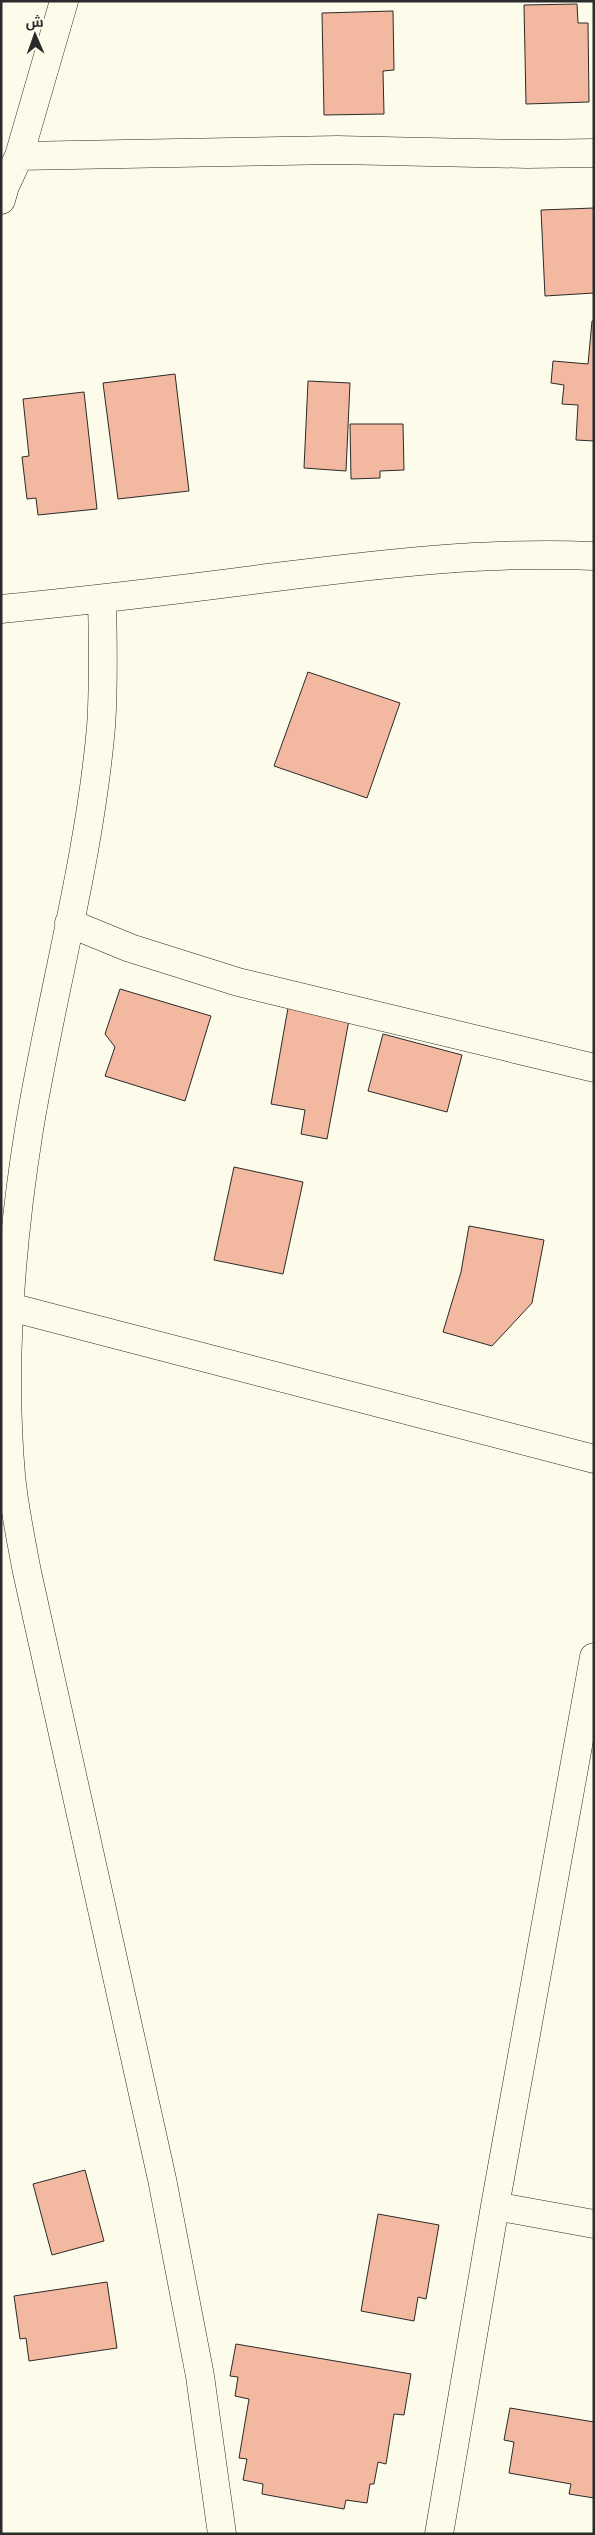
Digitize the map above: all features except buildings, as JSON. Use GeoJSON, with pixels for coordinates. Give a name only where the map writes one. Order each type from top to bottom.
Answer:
{"type":"FeatureCollection","features":[{"type":"Feature","properties":{"kind":"street"},"geometry":{"type":"LineString","coordinates":[[1,200],[5,186],[19,156],[64,1]]}},
{"type":"Feature","properties":{"kind":"street"},"geometry":{"type":"LineString","coordinates":[[19,156],[337,150],[527,154],[594,153]]}},
{"type":"Feature","properties":{"kind":"street"},"geometry":{"type":"LineString","coordinates":[[1,609],[102,599],[371,565],[551,554],[594,556]]}},
{"type":"Feature","properties":{"kind":"street"},"geometry":{"type":"LineString","coordinates":[[102,599],[101,727],[87,833],[29,1131],[12,1268],[9,1424],[11,1475],[18,1521],[162,2180],[200,2376],[222,2534]]}},
{"type":"Feature","properties":{"kind":"street"},"geometry":{"type":"LineString","coordinates":[[69,923],[156,957],[238,982],[594,1068]]}},
{"type":"Feature","properties":{"kind":"street"},"geometry":{"type":"LineString","coordinates":[[10,1307],[594,1459]]}},
{"type":"Feature","properties":{"kind":"street"},"geometry":{"type":"LineString","coordinates":[[439,2534],[495,2206],[587,1729],[594,1657]]}},
{"type":"Feature","properties":{"kind":"street"},"geometry":{"type":"LineString","coordinates":[[495,2206],[594,2224]]}}]}
